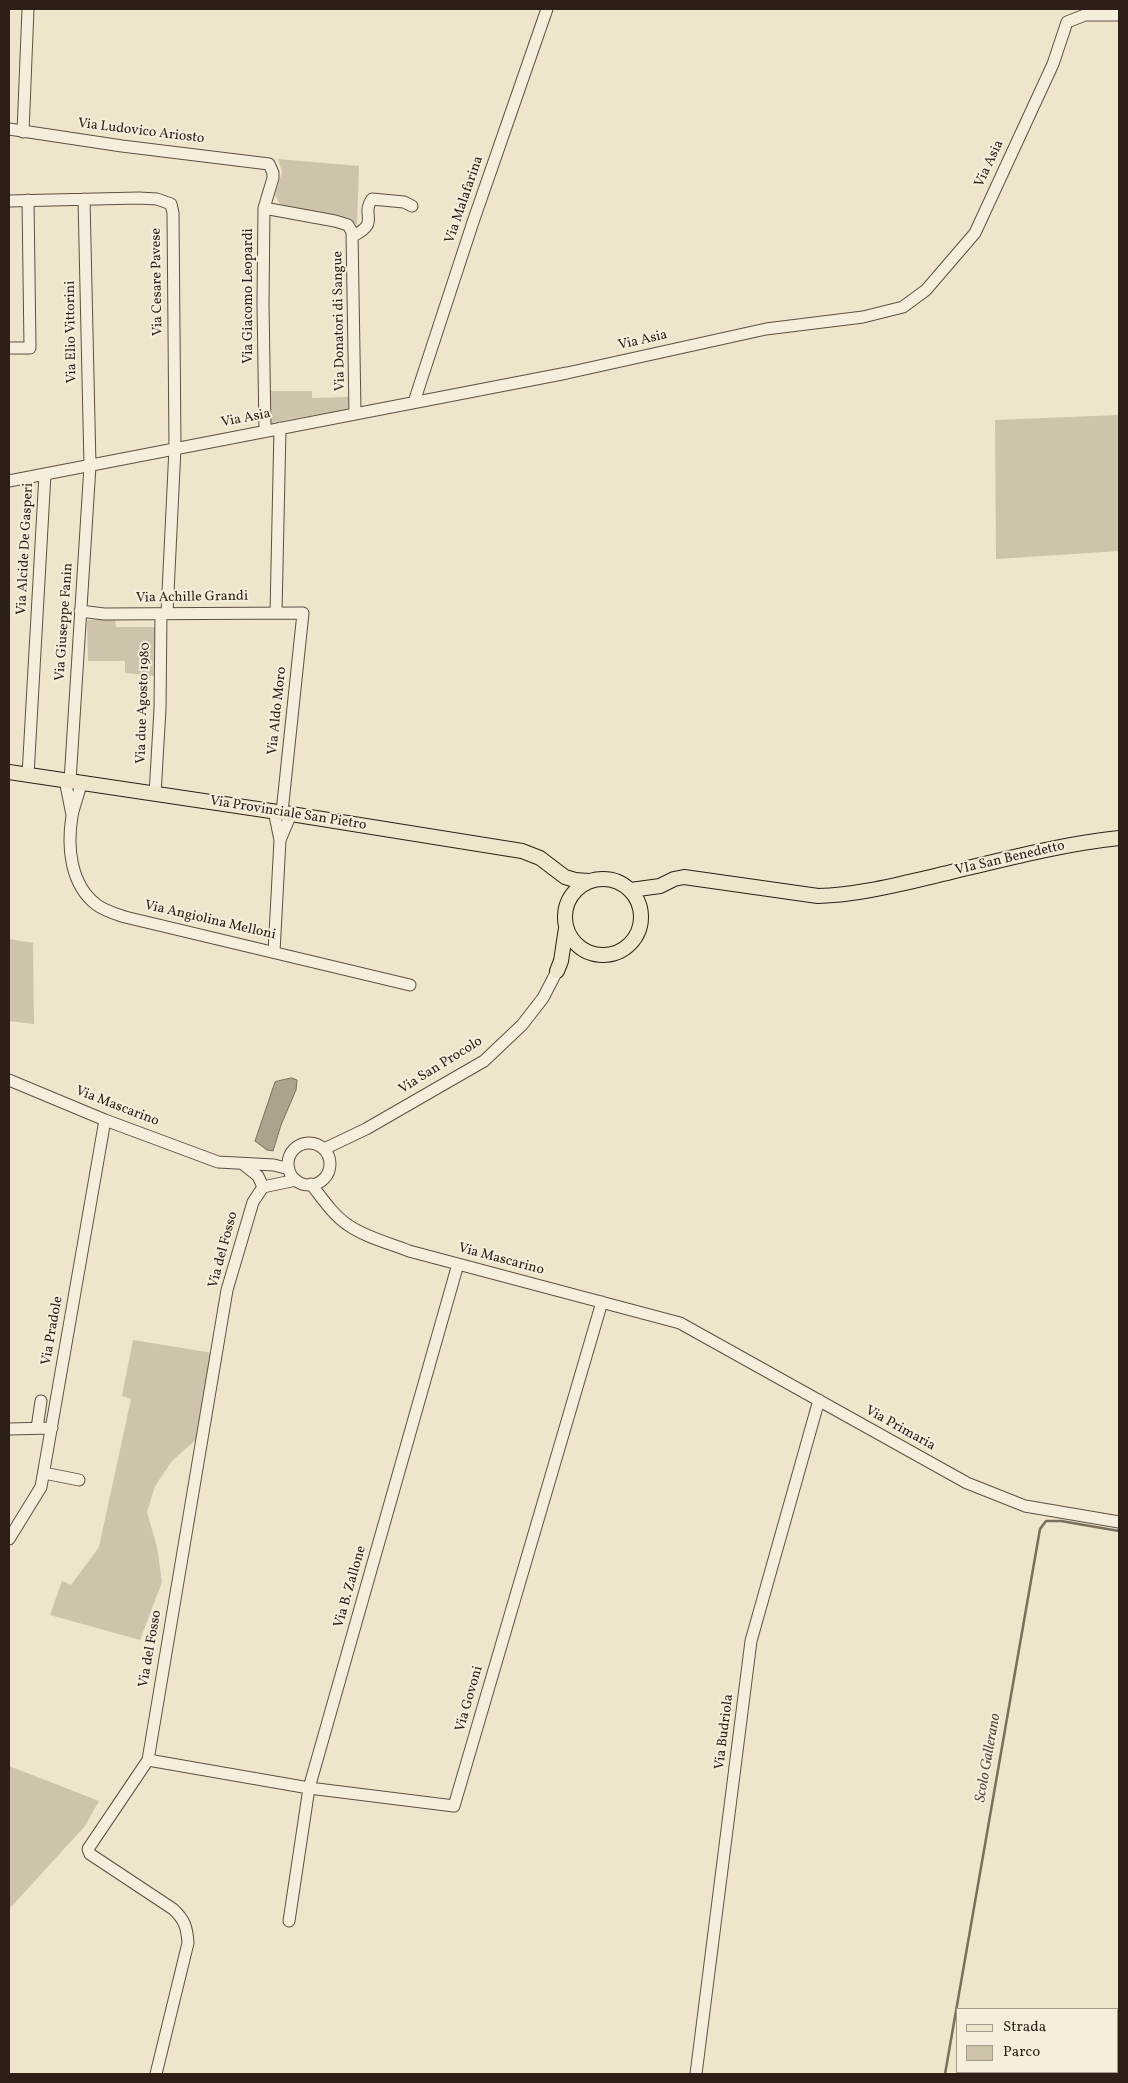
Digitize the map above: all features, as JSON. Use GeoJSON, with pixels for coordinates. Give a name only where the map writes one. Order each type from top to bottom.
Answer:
{"type":"FeatureCollection","features":[{"type":"Feature","properties":{"kind":"main road","name":"Via Provinciale San Pietro"},"geometry":{"type":"LineString","coordinates":[[9,772],[282,812],[522,851],[540,858],[560,874]]}},
{"type":"Feature","properties":{"kind":"main road","name":"VIa San Benedetto"},"geometry":{"type":"LineString","coordinates":[[660,886],[674,879],[684,877],[818,896],[832,896],[902,883],[1065,847],[1119,838]]}},
{"type":"Feature","properties":{"kind":"main road"},"geometry":{"type":"LineString","coordinates":[[560,874],[576,880],[589,881],[608,878],[618,881],[636,896],[642,911],[642,922],[639,932],[632,942],[625,949],[609,955],[599,955],[586,951],[571,939],[566,926]]}},
{"type":"Feature","properties":{"kind":"main road"},"geometry":{"type":"LineString","coordinates":[[560,874],[569,900]]}},
{"type":"Feature","properties":{"kind":"main road"},"geometry":{"type":"LineString","coordinates":[[557,971],[561,961],[566,926],[566,909],[569,900],[576,890],[589,881]]}},
{"type":"Feature","properties":{"kind":"main road"},"geometry":{"type":"LineString","coordinates":[[631,890],[660,886]]}},
{"type":"Feature","properties":{"kind":"main road"},"geometry":{"type":"LineString","coordinates":[[642,911],[660,886]]}},
{"type":"Feature","properties":{"kind":"main road"},"geometry":{"type":"LineString","coordinates":[[557,971],[586,951]]}},
{"type":"Feature","properties":{"kind":"street"},"geometry":{"type":"LineString","coordinates":[[23,132],[28,9]]}},
{"type":"Feature","properties":{"kind":"street","name":"Via Malafarina"},"geometry":{"type":"LineString","coordinates":[[414,402],[473,222],[547,9]]}},
{"type":"Feature","properties":{"kind":"street","name":"Via Asia"},"geometry":{"type":"LineString","coordinates":[[9,481],[567,373],[766,329],[863,317],[903,308],[926,290],[975,233],[1053,64],[1066,22],[1085,15],[1119,15]]}},
{"type":"Feature","properties":{"kind":"street","name":"Via Ludovico Ariosto"},"geometry":{"type":"LineString","coordinates":[[9,129],[269,164]]}},
{"type":"Feature","properties":{"kind":"street","name":"Via Giacomo Leopardi"},"geometry":{"type":"LineString","coordinates":[[265,431],[264,208],[273,178],[269,164]]}},
{"type":"Feature","properties":{"kind":"street","name":"Via Cesare Pavese"},"geometry":{"type":"LineString","coordinates":[[84,199],[148,198],[166,201],[171,204],[173,213],[175,448]]}},
{"type":"Feature","properties":{"kind":"street"},"geometry":{"type":"LineString","coordinates":[[9,201],[84,199]]}},
{"type":"Feature","properties":{"kind":"street","name":"Via Elio Vittorini"},"geometry":{"type":"LineString","coordinates":[[84,199],[90,466]]}},
{"type":"Feature","properties":{"kind":"street"},"geometry":{"type":"LineString","coordinates":[[353,236],[365,230],[368,226],[370,202],[372,199],[404,202],[412,206]]}},
{"type":"Feature","properties":{"kind":"street"},"geometry":{"type":"LineString","coordinates":[[9,348],[30,348],[28,200]]}},
{"type":"Feature","properties":{"kind":"street","name":"Via Donatori di Sangue"},"geometry":{"type":"LineString","coordinates":[[264,208],[348,225],[353,236],[356,413]]}},
{"type":"Feature","properties":{"kind":"street"},"geometry":{"type":"LineString","coordinates":[[276,613],[280,428]]}},
{"type":"Feature","properties":{"kind":"street","name":"Via due Agosto 1980"},"geometry":{"type":"LineString","coordinates":[[155,794],[175,448]]}},
{"type":"Feature","properties":{"kind":"street","name":"Via Giuseppe Fanin"},"geometry":{"type":"LineString","coordinates":[[72,782],[80,611],[90,466]]}},
{"type":"Feature","properties":{"kind":"street","name":"Via Alcide De Gasperi"},"geometry":{"type":"LineString","coordinates":[[28,775],[45,474]]}},
{"type":"Feature","properties":{"kind":"street","name":"Via Achille Grandi"},"geometry":{"type":"LineString","coordinates":[[80,611],[104,614],[303,612]]}},
{"type":"Feature","properties":{"kind":"street","name":"Via Aldo Moro"},"geometry":{"type":"LineString","coordinates":[[282,812],[303,612]]}},
{"type":"Feature","properties":{"kind":"street","name":"Via Angiolina Melloni"},"geometry":{"type":"LineString","coordinates":[[72,782],[72,817]]}},
{"type":"Feature","properties":{"kind":"street","name":"Via Angiolina Melloni"},"geometry":{"type":"LineString","coordinates":[[72,782],[71,858],[74,870],[87,895],[97,905],[125,917],[410,985]]}},
{"type":"Feature","properties":{"kind":"street"},"geometry":{"type":"LineString","coordinates":[[280,840],[290,822],[282,812]]}},
{"type":"Feature","properties":{"kind":"street"},"geometry":{"type":"LineString","coordinates":[[274,952],[282,812]]}},
{"type":"Feature","properties":{"kind":"street","name":"Via San Procolo"},"geometry":{"type":"LineString","coordinates":[[327,1153],[484,1061],[522,1025],[542,998],[557,971]]}},
{"type":"Feature","properties":{"kind":"street","name":"Via Mascarino"},"geometry":{"type":"LineString","coordinates":[[9,1080],[105,1120],[218,1162],[244,1165],[274,1165],[291,1170]]}},
{"type":"Feature","properties":{"kind":"street","name":"Via Pradole"},"geometry":{"type":"LineString","coordinates":[[9,1539],[41,1487],[105,1120]]}},
{"type":"Feature","properties":{"kind":"street"},"geometry":{"type":"LineString","coordinates":[[244,1165],[258,1176],[263,1187],[282,1183],[291,1170],[295,1148],[307,1143],[319,1145],[327,1153],[329,1170],[316,1183],[304,1184],[291,1170]]}},
{"type":"Feature","properties":{"kind":"street","name":"Via Mascarino"},"geometry":{"type":"LineString","coordinates":[[316,1183],[326,1202],[348,1225],[372,1237],[409,1251],[680,1323]]}},
{"type":"Feature","properties":{"kind":"street","name":"Via del Fosso"},"geometry":{"type":"LineString","coordinates":[[156,2074],[188,1943],[187,1927],[181,1916],[173,1909],[90,1854],[88,1849],[148,1760],[227,1290],[253,1202],[263,1187]]}},
{"type":"Feature","properties":{"kind":"street","name":"Via B. Zallone"},"geometry":{"type":"LineString","coordinates":[[288,1921],[309,1788],[458,1264]]}},
{"type":"Feature","properties":{"kind":"street","name":"Via Govoni"},"geometry":{"type":"LineString","coordinates":[[148,1760],[309,1788],[454,1806],[602,1302]]}},
{"type":"Feature","properties":{"kind":"street","name":"Via Primaria"},"geometry":{"type":"LineString","coordinates":[[680,1323],[968,1483],[1016,1503],[1119,1522]]}},
{"type":"Feature","properties":{"kind":"street","name":"Via Budriola"},"geometry":{"type":"LineString","coordinates":[[696,2074],[751,1641],[819,1400]]}},
{"type":"Feature","properties":{"kind":"street"},"geometry":{"type":"LineString","coordinates":[[37,1428],[42,1401]]}},
{"type":"Feature","properties":{"kind":"street"},"geometry":{"type":"LineString","coordinates":[[9,1429],[52,1428]]}},
{"type":"Feature","properties":{"kind":"street"},"geometry":{"type":"LineString","coordinates":[[44,1473],[79,1480]]}},
{"type":"Feature","properties":{"kind":"green space"},"geometry":{"type":"Polygon","coordinates":[[[278,159],[359,166],[357,225],[350,219],[281,206],[275,195],[282,172],[278,159]]]}},
{"type":"Feature","properties":{"kind":"green space"},"geometry":{"type":"Polygon","coordinates":[[[269,391],[312,391],[312,398],[349,397],[349,409],[270,423],[269,391]]]}},
{"type":"Feature","properties":{"kind":"green space"},"geometry":{"type":"Polygon","coordinates":[[[1119,415],[1119,551],[996,559],[995,420],[1119,415]]]}},
{"type":"Feature","properties":{"kind":"green space"},"geometry":{"type":"Polygon","coordinates":[[[115,619],[116,627],[155,627],[154,676],[125,673],[125,661],[88,661],[87,620],[115,619]]]}},
{"type":"Feature","properties":{"kind":"green space"},"geometry":{"type":"Polygon","coordinates":[[[9,939],[33,943],[34,1024],[9,1021],[9,939]]]}},
{"type":"Feature","properties":{"kind":"green space"},"geometry":{"type":"Polygon","coordinates":[[[133,1340],[213,1353],[200,1436],[172,1461],[155,1486],[147,1512],[157,1547],[162,1582],[140,1640],[50,1615],[62,1581],[71,1585],[99,1547],[131,1399],[122,1396],[133,1340]]]}},
{"type":"Feature","properties":{"kind":"green space"},"geometry":{"type":"Polygon","coordinates":[[[9,1766],[99,1801],[85,1826],[12,1906],[9,1907],[9,1766]]]}},
{"type":"Feature","properties":{"kind":"shaded area"},"geometry":{"type":"Polygon","coordinates":[[[292,1078],[297,1080],[296,1090],[281,1125],[273,1151],[267,1150],[255,1141],[275,1082],[292,1078]]]}},
{"type":"Feature","properties":{"kind":"waterway","name":"Scolo Gallerano"},"geometry":{"type":"LineString","coordinates":[[957,2008],[1040,1529],[1046,1521],[1061,1521],[1119,1531]]}},
{"type":"Feature","properties":{"kind":"waterway","name":"Scolo Gallerano"},"geometry":{"type":"LineString","coordinates":[[945,2074],[956,2011]]}}]}
